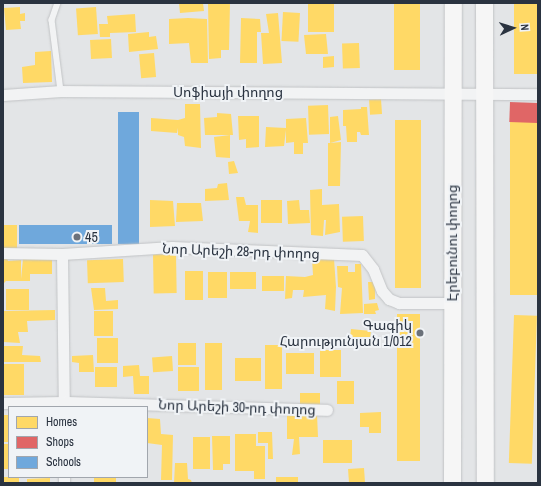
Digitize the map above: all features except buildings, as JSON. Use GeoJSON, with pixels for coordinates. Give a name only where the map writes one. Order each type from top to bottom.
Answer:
{"type":"FeatureCollection","features":[{"type":"Feature","properties":{"kind":"main road","name":"Էրեբունու փողոց"},"geometry":{"type":"LineString","coordinates":[[452,483],[453,3]]}},
{"type":"Feature","properties":{"kind":"main road"},"geometry":{"type":"LineString","coordinates":[[484,3],[485,483]]}},
{"type":"Feature","properties":{"kind":"street","name":"Սոֆիայի փողոց"},"geometry":{"type":"LineString","coordinates":[[3,95],[61,91],[484,94]]}},
{"type":"Feature","properties":{"kind":"street"},"geometry":{"type":"LineString","coordinates":[[484,94],[538,94]]}},
{"type":"Feature","properties":{"kind":"street","name":"Նոր Արեշի 28-րդ փողոց"},"geometry":{"type":"LineString","coordinates":[[3,253],[62,254],[172,247],[362,255],[373,269],[382,291],[389,299],[399,303],[452,303]]}},
{"type":"Feature","properties":{"kind":"street"},"geometry":{"type":"LineString","coordinates":[[62,254],[64,404]]}},
{"type":"Feature","properties":{"kind":"street","name":"Նոր Արեշի 30-րդ փողոց"},"geometry":{"type":"LineString","coordinates":[[3,402],[327,410]]}},
{"type":"Feature","properties":{"kind":"lane"},"geometry":{"type":"LineString","coordinates":[[58,3],[52,20],[61,91]]}},
{"type":"Feature","properties":{"kind":"place","name":"45"},"geometry":{"type":"Point","coordinates":[77,237]}},
{"type":"Feature","properties":{"kind":"place","name":"Գագիկ Հարությունյան 1/012"},"geometry":{"type":"Point","coordinates":[420,333]}}]}
